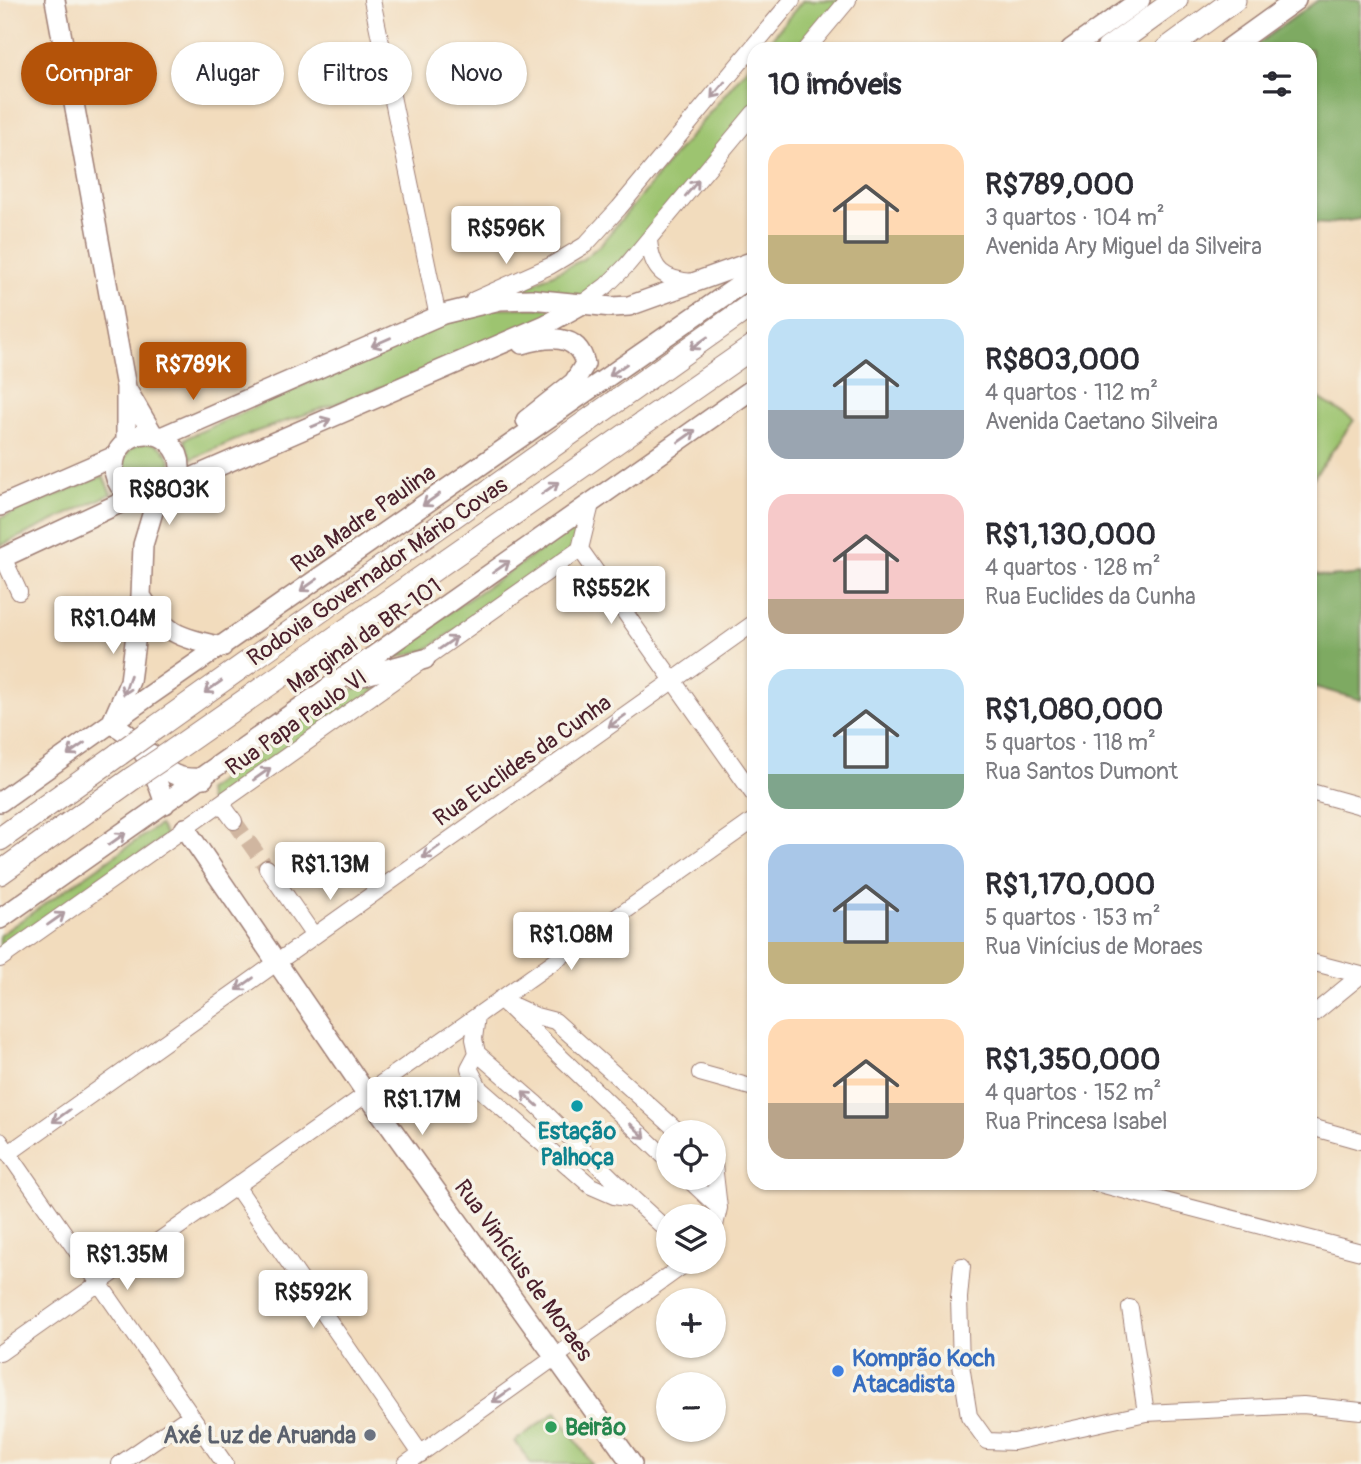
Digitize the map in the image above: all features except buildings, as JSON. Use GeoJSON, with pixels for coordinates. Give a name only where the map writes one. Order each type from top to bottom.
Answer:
{"type":"FeatureCollection","features":[{"type":"Feature","properties":{"kind":"highway"},"geometry":{"type":"LineString","coordinates":[[1118,42],[1176,0]]}},
{"type":"Feature","properties":{"kind":"highway"},"geometry":{"type":"LineString","coordinates":[[1177,42],[1234,0]]}},
{"type":"Feature","properties":{"kind":"highway","name":"Rodovia Governador Mário Covas"},"geometry":{"type":"LineString","coordinates":[[0,839],[747,308]]}},
{"type":"Feature","properties":{"kind":"highway","name":"Rodovia Governador Mário Covas"},"geometry":{"type":"LineString","coordinates":[[0,873],[747,351]]}},
{"type":"Feature","properties":{"kind":"main road"},"geometry":{"type":"LineString","coordinates":[[55,0],[126,387],[120,449],[114,475],[124,492],[142,498]]}},
{"type":"Feature","properties":{"kind":"main road"},"geometry":{"type":"LineString","coordinates":[[1081,42],[1140,0]]}},
{"type":"Feature","properties":{"kind":"main road"},"geometry":{"type":"LineString","coordinates":[[1238,42],[1296,0]]}},
{"type":"Feature","properties":{"kind":"main road"},"geometry":{"type":"LineString","coordinates":[[157,436],[441,316],[500,300],[531,299],[579,306],[629,306],[747,264]]}},
{"type":"Feature","properties":{"kind":"main road","name":"Rua Madre Paulina"},"geometry":{"type":"LineString","coordinates":[[0,802],[747,280]]}},
{"type":"Feature","properties":{"kind":"main road"},"geometry":{"type":"LineString","coordinates":[[2,558],[142,498],[164,495],[175,485],[545,326],[579,306]]}},
{"type":"Feature","properties":{"kind":"main road"},"geometry":{"type":"LineString","coordinates":[[445,369],[546,339],[565,341],[582,352],[584,364],[574,382],[487,453],[477,468]]}},
{"type":"Feature","properties":{"kind":"main road"},"geometry":{"type":"LineString","coordinates":[[126,387],[157,436]]}},
{"type":"Feature","properties":{"kind":"main road","name":"Marginal da BR-101"},"geometry":{"type":"LineString","coordinates":[[0,919],[204,778],[747,393]]}},
{"type":"Feature","properties":{"kind":"main road"},"geometry":{"type":"LineString","coordinates":[[0,506],[120,449],[143,434],[157,436],[170,444],[177,453],[180,463],[175,485]]}},
{"type":"Feature","properties":{"kind":"main road"},"geometry":{"type":"LineString","coordinates":[[142,498],[141,596],[130,681],[111,724],[121,728],[141,749],[155,774],[165,804]]}},
{"type":"Feature","properties":{"kind":"main road"},"geometry":{"type":"LineString","coordinates":[[141,596],[154,617],[166,628],[195,641],[222,647]]}},
{"type":"Feature","properties":{"kind":"main road"},"geometry":{"type":"LineString","coordinates":[[339,682],[425,659]]}},
{"type":"Feature","properties":{"kind":"main road"},"geometry":{"type":"LineString","coordinates":[[132,709],[137,731],[145,747],[168,773],[177,777],[204,778]]}},
{"type":"Feature","properties":{"kind":"main road","name":"Rua Vinícius de Moraes"},"geometry":{"type":"LineString","coordinates":[[185,828],[366,1093],[632,1464]]}},
{"type":"Feature","properties":{"kind":"street"},"geometry":{"type":"LineString","coordinates":[[372,0],[441,316],[551,266],[585,245],[628,198],[747,54]]}},
{"type":"Feature","properties":{"kind":"street"},"geometry":{"type":"LineString","coordinates":[[757,42],[792,0]]}},
{"type":"Feature","properties":{"kind":"street"},"geometry":{"type":"LineString","coordinates":[[813,42],[848,0]]}},
{"type":"Feature","properties":{"kind":"street"},"geometry":{"type":"LineString","coordinates":[[579,306],[606,286],[649,241],[747,122]]}},
{"type":"Feature","properties":{"kind":"street"},"geometry":{"type":"LineString","coordinates":[[649,241],[653,262],[661,272],[680,281],[699,282]]}},
{"type":"Feature","properties":{"kind":"street"},"geometry":{"type":"LineString","coordinates":[[591,504],[580,549],[747,785]]}},
{"type":"Feature","properties":{"kind":"street","name":"Rua Papa Paulo VI"},"geometry":{"type":"LineString","coordinates":[[0,958],[580,549]]}},
{"type":"Feature","properties":{"kind":"street"},"geometry":{"type":"LineString","coordinates":[[2,558],[19,592]]}},
{"type":"Feature","properties":{"kind":"street","name":"Rua Euclides da Cunha"},"geometry":{"type":"LineString","coordinates":[[4,1147],[314,936],[747,628]]}},
{"type":"Feature","properties":{"kind":"street"},"geometry":{"type":"LineString","coordinates":[[1317,794],[1361,806]]}},
{"type":"Feature","properties":{"kind":"street"},"geometry":{"type":"LineString","coordinates":[[221,803],[234,821]]}},
{"type":"Feature","properties":{"kind":"street"},"geometry":{"type":"LineString","coordinates":[[0,1353],[747,825]]}},
{"type":"Feature","properties":{"kind":"street"},"geometry":{"type":"LineString","coordinates":[[267,868],[314,936]]}},
{"type":"Feature","properties":{"kind":"street"},"geometry":{"type":"LineString","coordinates":[[1317,963],[1361,975]]}},
{"type":"Feature","properties":{"kind":"street"},"geometry":{"type":"LineString","coordinates":[[1317,1011],[1361,975]]}},
{"type":"Feature","properties":{"kind":"street"},"geometry":{"type":"LineString","coordinates":[[500,999],[536,1016],[555,1021],[666,1120]]}},
{"type":"Feature","properties":{"kind":"street"},"geometry":{"type":"LineString","coordinates":[[500,999],[656,1148]]}},
{"type":"Feature","properties":{"kind":"street"},"geometry":{"type":"LineString","coordinates":[[477,1016],[474,1039],[477,1053],[535,1103],[656,1220]]}},
{"type":"Feature","properties":{"kind":"street"},"geometry":{"type":"LineString","coordinates":[[477,1053],[469,1068],[480,1089],[591,1186],[614,1196],[633,1199]]}},
{"type":"Feature","properties":{"kind":"street"},"geometry":{"type":"LineString","coordinates":[[700,1073],[747,1086]]}},
{"type":"Feature","properties":{"kind":"street"},"geometry":{"type":"LineString","coordinates":[[1317,1129],[1361,1141]]}},
{"type":"Feature","properties":{"kind":"street"},"geometry":{"type":"LineString","coordinates":[[4,1147],[225,1464]]}},
{"type":"Feature","properties":{"kind":"street"},"geometry":{"type":"LineString","coordinates":[[236,1186],[421,1454]]}},
{"type":"Feature","properties":{"kind":"street"},"geometry":{"type":"LineString","coordinates":[[700,1190],[715,1204]]}},
{"type":"Feature","properties":{"kind":"street"},"geometry":{"type":"LineString","coordinates":[[1123,1190],[1361,1252]]}},
{"type":"Feature","properties":{"kind":"street"},"geometry":{"type":"LineString","coordinates":[[962,1266],[959,1298],[961,1365],[969,1416],[987,1441],[1014,1442],[1146,1413],[1303,1405],[1361,1411]]}},
{"type":"Feature","properties":{"kind":"street"},"geometry":{"type":"LineString","coordinates":[[406,1464],[672,1274]]}},
{"type":"Feature","properties":{"kind":"street"},"geometry":{"type":"LineString","coordinates":[[1130,1308],[1146,1413]]}},
{"type":"Feature","properties":{"kind":"street"},"geometry":{"type":"LineString","coordinates":[[120,1464],[191,1415]]}},
{"type":"Feature","properties":{"kind":"green space"},"geometry":{"type":"Polygon","coordinates":[[[803,0],[841,0],[807,42],[769,42],[803,0]]]}},
{"type":"Feature","properties":{"kind":"green space"},"geometry":{"type":"Polygon","coordinates":[[[1318,0],[1361,0],[1361,219],[1317,223],[1317,42],[1260,42],[1318,0]]]}},
{"type":"Feature","properties":{"kind":"green space"},"geometry":{"type":"Polygon","coordinates":[[[747,67],[747,116],[661,221],[580,301],[518,291],[582,260],[601,244],[747,67]]]}},
{"type":"Feature","properties":{"kind":"green space"},"geometry":{"type":"Polygon","coordinates":[[[484,308],[567,308],[398,382],[255,432],[191,459],[184,439],[406,339],[484,308]]]}},
{"type":"Feature","properties":{"kind":"green space"},"geometry":{"type":"Polygon","coordinates":[[[1317,397],[1354,420],[1317,472],[1317,397]]]}},
{"type":"Feature","properties":{"kind":"green space"},"geometry":{"type":"Polygon","coordinates":[[[147,443],[164,450],[171,467],[164,484],[147,491],[130,484],[123,467],[130,450],[147,443]]]}},
{"type":"Feature","properties":{"kind":"green space"},"geometry":{"type":"Polygon","coordinates":[[[103,476],[111,494],[0,546],[0,518],[103,476]]]}},
{"type":"Feature","properties":{"kind":"green space"},"geometry":{"type":"Polygon","coordinates":[[[581,523],[573,550],[426,650],[374,663],[581,523]]]}},
{"type":"Feature","properties":{"kind":"green space"},"geometry":{"type":"Polygon","coordinates":[[[1317,574],[1328,577],[1361,574],[1361,700],[1317,688],[1317,574]]]}},
{"type":"Feature","properties":{"kind":"green space"},"geometry":{"type":"Polygon","coordinates":[[[387,682],[216,803],[208,800],[207,790],[345,691],[387,682]]]}},
{"type":"Feature","properties":{"kind":"green space"},"geometry":{"type":"Polygon","coordinates":[[[159,825],[166,836],[0,953],[0,935],[159,825]]]}},
{"type":"Feature","properties":{"kind":"green space","name":"Beirão"},"geometry":{"type":"Polygon","coordinates":[[[556,1412],[592,1464],[531,1464],[515,1441],[556,1412]]]}},
{"type":"Feature","properties":{"kind":"tunnel"},"geometry":{"type":"LineString","coordinates":[[234,821],[267,868]]}},
{"type":"Feature","properties":{"kind":"place","name":"Estação Palhoça"},"geometry":{"type":"Point","coordinates":[577,1106]}},
{"type":"Feature","properties":{"kind":"place","name":"Komprão Koch Atacadista"},"geometry":{"type":"Point","coordinates":[838,1371]}},
{"type":"Feature","properties":{"kind":"place","name":"Beirão"},"geometry":{"type":"Point","coordinates":[551,1427]}},
{"type":"Feature","properties":{"kind":"place","name":"Axé Luz de Aruanda"},"geometry":{"type":"Point","coordinates":[370,1435]}}]}
